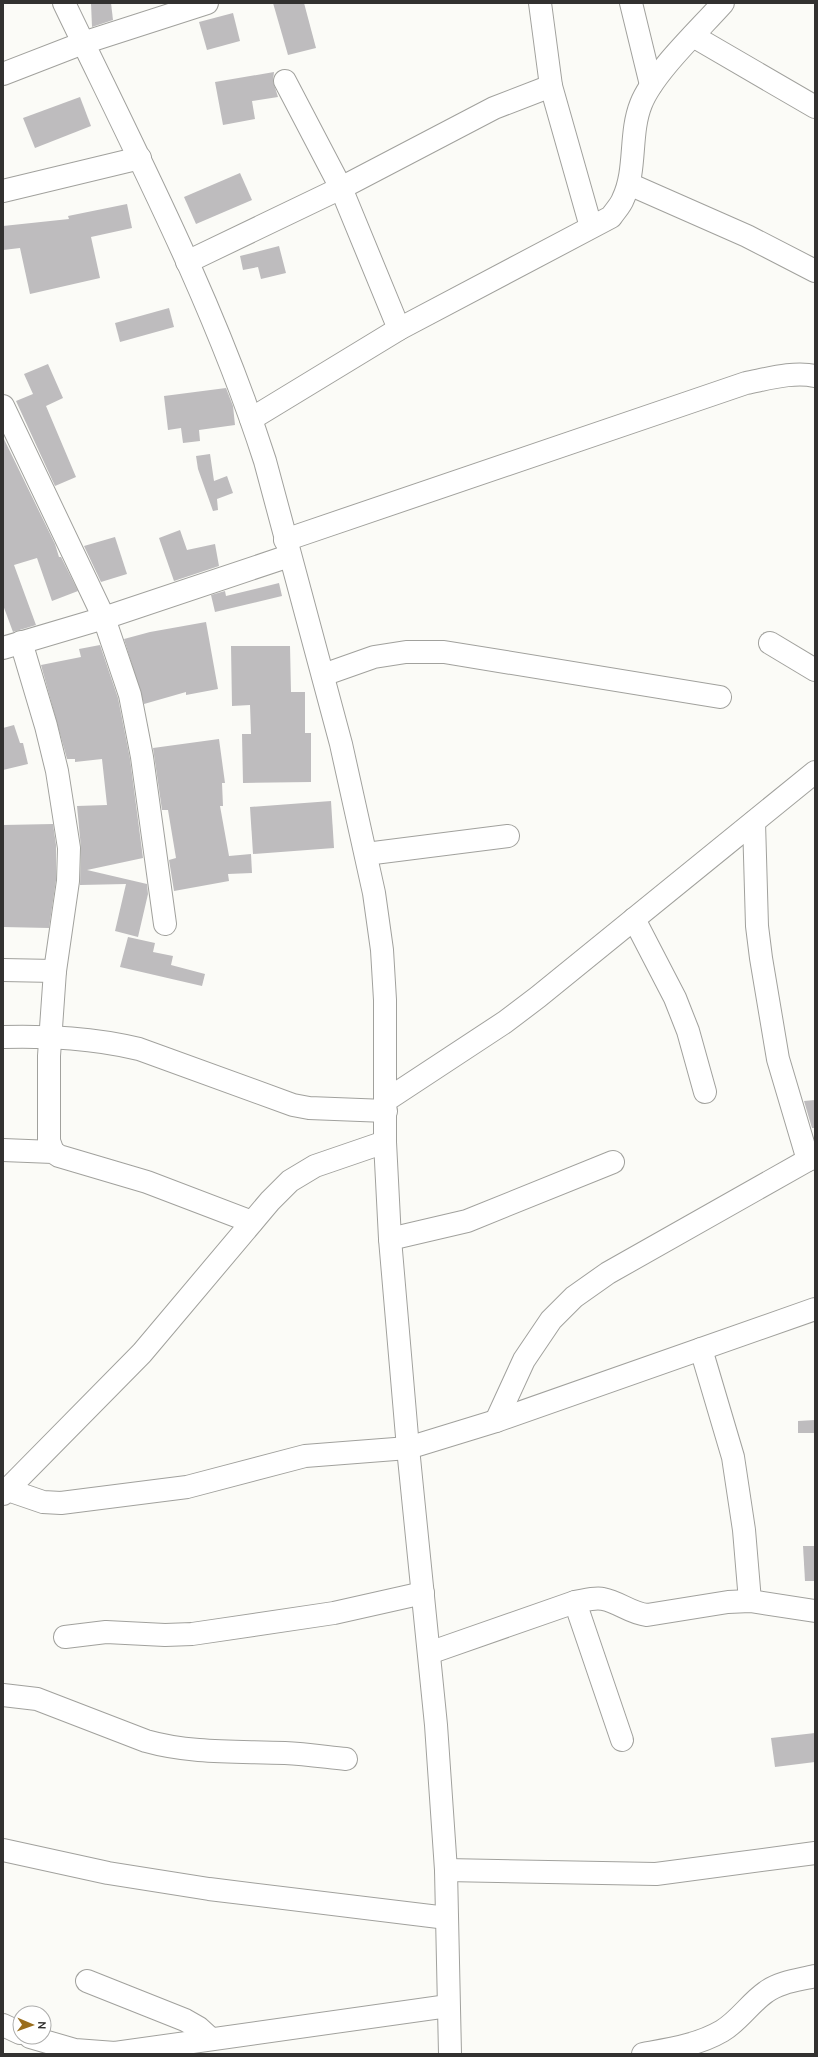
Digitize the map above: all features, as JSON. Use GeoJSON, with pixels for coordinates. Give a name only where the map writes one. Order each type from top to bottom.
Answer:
{"type":"FeatureCollection","features":[{"type":"Feature","properties":{"kind":"street"},"geometry":{"type":"LineString","coordinates":[[64,3],[140,158],[187,262],[212,318],[251,419],[265,461],[287,548],[341,744],[374,893],[382,950],[385,1000],[384,1142],[390,1239],[408,1448],[436,1725],[446,1870],[450,2054]]}},
{"type":"Feature","properties":{"kind":"street"},"geometry":{"type":"LineString","coordinates":[[3,74],[83,43],[207,3]]}},
{"type":"Feature","properties":{"kind":"street"},"geometry":{"type":"LineString","coordinates":[[540,3],[551,86],[591,227]]}},
{"type":"Feature","properties":{"kind":"street"},"geometry":{"type":"LineString","coordinates":[[631,3],[651,85]]}},
{"type":"Feature","properties":{"kind":"street"},"geometry":{"type":"LineString","coordinates":[[251,419],[399,329],[611,217],[623,201],[629,184],[637,120],[641,104],[651,85],[723,3]]}},
{"type":"Feature","properties":{"kind":"street"},"geometry":{"type":"LineString","coordinates":[[693,36],[815,107]]}},
{"type":"Feature","properties":{"kind":"street"},"geometry":{"type":"LineString","coordinates":[[285,81],[340,188],[399,329]]}},
{"type":"Feature","properties":{"kind":"street"},"geometry":{"type":"LineString","coordinates":[[187,262],[340,188],[494,108],[551,86]]}},
{"type":"Feature","properties":{"kind":"street"},"geometry":{"type":"LineString","coordinates":[[3,190],[140,158]]}},
{"type":"Feature","properties":{"kind":"street"},"geometry":{"type":"LineString","coordinates":[[629,184],[747,236],[815,271]]}},
{"type":"Feature","properties":{"kind":"street"},"geometry":{"type":"LineString","coordinates":[[53,1152],[49,1141],[50,1036],[55,971],[68,881],[69,848],[57,771],[46,726],[8,644],[104,618],[287,548],[746,383],[778,377],[809,374],[815,376]]}},
{"type":"Feature","properties":{"kind":"street"},"geometry":{"type":"LineString","coordinates":[[3,406],[104,618],[131,703],[142,757],[165,924]]}},
{"type":"Feature","properties":{"kind":"street"},"geometry":{"type":"LineString","coordinates":[[770,643],[815,670]]}},
{"type":"Feature","properties":{"kind":"street"},"geometry":{"type":"LineString","coordinates":[[323,675],[374,657],[406,652],[444,652],[720,697]]}},
{"type":"Feature","properties":{"kind":"street"},"geometry":{"type":"LineString","coordinates":[[3,1037],[50,1036],[116,1044],[139,1049],[293,1105],[309,1108],[385,1106],[505,1022],[815,772]]}},
{"type":"Feature","properties":{"kind":"street"},"geometry":{"type":"LineString","coordinates":[[496,1421],[524,1360],[551,1320],[574,1297],[608,1273],[812,1158],[778,1059],[757,926],[754,822]]}},
{"type":"Feature","properties":{"kind":"street"},"geometry":{"type":"LineString","coordinates":[[366,854],[508,836]]}},
{"type":"Feature","properties":{"kind":"street"},"geometry":{"type":"LineString","coordinates":[[634,919],[675,998],[688,1031],[705,1092]]}},
{"type":"Feature","properties":{"kind":"street"},"geometry":{"type":"LineString","coordinates":[[3,970],[55,971]]}},
{"type":"Feature","properties":{"kind":"street"},"geometry":{"type":"LineString","coordinates":[[384,1142],[315,1166],[290,1181],[252,1222],[142,1353],[5,1492],[43,1502],[61,1503],[187,1487],[305,1456],[408,1448],[496,1421],[815,1309]]}},
{"type":"Feature","properties":{"kind":"street"},"geometry":{"type":"LineString","coordinates":[[3,1150],[53,1152],[60,1156],[147,1182],[252,1222]]}},
{"type":"Feature","properties":{"kind":"street"},"geometry":{"type":"LineString","coordinates":[[390,1239],[467,1221],[613,1162]]}},
{"type":"Feature","properties":{"kind":"street"},"geometry":{"type":"LineString","coordinates":[[701,1350],[734,1464],[744,1530],[750,1601]]}},
{"type":"Feature","properties":{"kind":"street"},"geometry":{"type":"LineString","coordinates":[[65,1637],[106,1632],[165,1635],[192,1634],[334,1613],[423,1592]]}},
{"type":"Feature","properties":{"kind":"street"},"geometry":{"type":"LineString","coordinates":[[429,1653],[575,1602],[602,1598],[635,1613],[647,1614],[728,1602],[750,1601],[815,1611]]}},
{"type":"Feature","properties":{"kind":"street"},"geometry":{"type":"LineString","coordinates":[[575,1602],[622,1740]]}},
{"type":"Feature","properties":{"kind":"street"},"geometry":{"type":"LineString","coordinates":[[3,1695],[37,1699],[146,1741],[163,1746],[215,1753],[286,1753],[346,1759]]}},
{"type":"Feature","properties":{"kind":"street"},"geometry":{"type":"LineString","coordinates":[[3,1850],[108,1874],[209,1889],[447,1918]]}},
{"type":"Feature","properties":{"kind":"street"},"geometry":{"type":"LineString","coordinates":[[446,1870],[656,1874],[815,1853]]}},
{"type":"Feature","properties":{"kind":"street"},"geometry":{"type":"LineString","coordinates":[[643,2054],[682,2046],[705,2039],[724,2030],[766,1992],[775,1986],[815,1976]]}},
{"type":"Feature","properties":{"kind":"street"},"geometry":{"type":"LineString","coordinates":[[87,1981],[185,2020],[199,2028],[211,2039]]}},
{"type":"Feature","properties":{"kind":"street"},"geometry":{"type":"LineString","coordinates":[[52,2043],[76,2050],[115,2052],[448,2006]]}},
{"type":"Feature","properties":{"kind":"building"},"geometry":{"type":"Polygon","coordinates":[[[91,3],[111,3],[113,20],[92,27],[91,3]]]}},
{"type":"Feature","properties":{"kind":"building"},"geometry":{"type":"Polygon","coordinates":[[[273,3],[304,3],[316,48],[288,55],[273,3]]]}},
{"type":"Feature","properties":{"kind":"building"},"geometry":{"type":"Polygon","coordinates":[[[233,13],[240,41],[207,50],[199,22],[233,13]]]}},
{"type":"Feature","properties":{"kind":"building"},"geometry":{"type":"Polygon","coordinates":[[[274,72],[273,81],[278,97],[252,101],[255,119],[223,125],[215,82],[274,72]]]}},
{"type":"Feature","properties":{"kind":"building"},"geometry":{"type":"Polygon","coordinates":[[[80,97],[91,126],[35,148],[23,118],[80,97]]]}},
{"type":"Feature","properties":{"kind":"building"},"geometry":{"type":"Polygon","coordinates":[[[240,173],[252,200],[196,224],[184,197],[240,173]]]}},
{"type":"Feature","properties":{"kind":"building"},"geometry":{"type":"Polygon","coordinates":[[[127,204],[132,228],[91,237],[100,278],[30,294],[20,248],[3,250],[3,226],[69,219],[68,216],[127,204]]]}},
{"type":"Feature","properties":{"kind":"building"},"geometry":{"type":"Polygon","coordinates":[[[279,246],[286,273],[261,279],[258,267],[243,270],[240,256],[279,246]]]}},
{"type":"Feature","properties":{"kind":"building"},"geometry":{"type":"Polygon","coordinates":[[[169,308],[174,327],[120,342],[115,323],[169,308]]]}},
{"type":"Feature","properties":{"kind":"building"},"geometry":{"type":"Polygon","coordinates":[[[48,364],[63,398],[46,406],[76,477],[55,486],[16,401],[33,394],[24,374],[48,364]]]}},
{"type":"Feature","properties":{"kind":"building"},"geometry":{"type":"Polygon","coordinates":[[[226,388],[233,406],[235,425],[199,430],[200,441],[183,443],[181,428],[168,430],[164,396],[226,388]]]}},
{"type":"Feature","properties":{"kind":"building"},"geometry":{"type":"Polygon","coordinates":[[[3,437],[55,544],[59,557],[61,557],[78,591],[52,601],[37,558],[14,565],[36,625],[13,632],[3,605],[3,437]]]}},
{"type":"Feature","properties":{"kind":"building"},"geometry":{"type":"Polygon","coordinates":[[[210,454],[214,481],[227,476],[233,493],[217,499],[218,510],[213,511],[198,469],[196,456],[210,454]]]}},
{"type":"Feature","properties":{"kind":"building"},"geometry":{"type":"Polygon","coordinates":[[[180,530],[187,550],[215,544],[219,566],[174,581],[159,538],[180,530]]]}},
{"type":"Feature","properties":{"kind":"building"},"geometry":{"type":"Polygon","coordinates":[[[115,537],[127,574],[101,582],[84,546],[115,537]]]}},
{"type":"Feature","properties":{"kind":"building"},"geometry":{"type":"Polygon","coordinates":[[[279,583],[282,596],[215,612],[211,595],[225,591],[226,596],[279,583]]]}},
{"type":"Feature","properties":{"kind":"building"},"geometry":{"type":"Polygon","coordinates":[[[206,622],[218,689],[186,695],[186,692],[144,704],[124,639],[150,632],[206,622]]]}},
{"type":"Feature","properties":{"kind":"building"},"geometry":{"type":"Polygon","coordinates":[[[100,645],[118,698],[130,759],[143,858],[87,870],[147,884],[148,894],[138,937],[115,931],[126,884],[80,885],[81,848],[77,806],[107,805],[102,759],[75,762],[75,759],[67,759],[41,665],[81,657],[79,649],[100,645]]]}},
{"type":"Feature","properties":{"kind":"building"},"geometry":{"type":"Polygon","coordinates":[[[231,646],[290,646],[291,692],[305,692],[305,733],[311,733],[311,782],[243,783],[242,734],[251,734],[250,705],[232,706],[231,646]]]}},
{"type":"Feature","properties":{"kind":"building"},"geometry":{"type":"Polygon","coordinates":[[[14,725],[20,743],[23,743],[28,764],[3,770],[3,728],[14,725]]]}},
{"type":"Feature","properties":{"kind":"building"},"geometry":{"type":"Polygon","coordinates":[[[219,739],[225,783],[222,783],[223,806],[220,806],[229,856],[251,854],[252,873],[228,874],[229,881],[174,891],[169,860],[176,858],[168,810],[162,810],[153,748],[219,739]]]}},
{"type":"Feature","properties":{"kind":"building"},"geometry":{"type":"Polygon","coordinates":[[[331,801],[334,848],[253,854],[250,807],[331,801]]]}},
{"type":"Feature","properties":{"kind":"building"},"geometry":{"type":"Polygon","coordinates":[[[53,824],[56,845],[56,880],[49,928],[3,927],[3,825],[53,824]]]}},
{"type":"Feature","properties":{"kind":"building"},"geometry":{"type":"Polygon","coordinates":[[[128,937],[155,943],[153,952],[173,956],[171,965],[205,974],[202,986],[120,967],[128,937]]]}},
{"type":"Feature","properties":{"kind":"building"},"geometry":{"type":"Polygon","coordinates":[[[815,1100],[815,1128],[812,1128],[804,1101],[815,1100]]]}},
{"type":"Feature","properties":{"kind":"building"},"geometry":{"type":"Polygon","coordinates":[[[815,1420],[815,1433],[798,1433],[798,1421],[815,1420]]]}},
{"type":"Feature","properties":{"kind":"building"},"geometry":{"type":"Polygon","coordinates":[[[803,1546],[815,1546],[815,1581],[805,1581],[803,1546]]]}},
{"type":"Feature","properties":{"kind":"building"},"geometry":{"type":"Polygon","coordinates":[[[815,1733],[815,1762],[775,1767],[771,1738],[815,1733]]]}}]}
